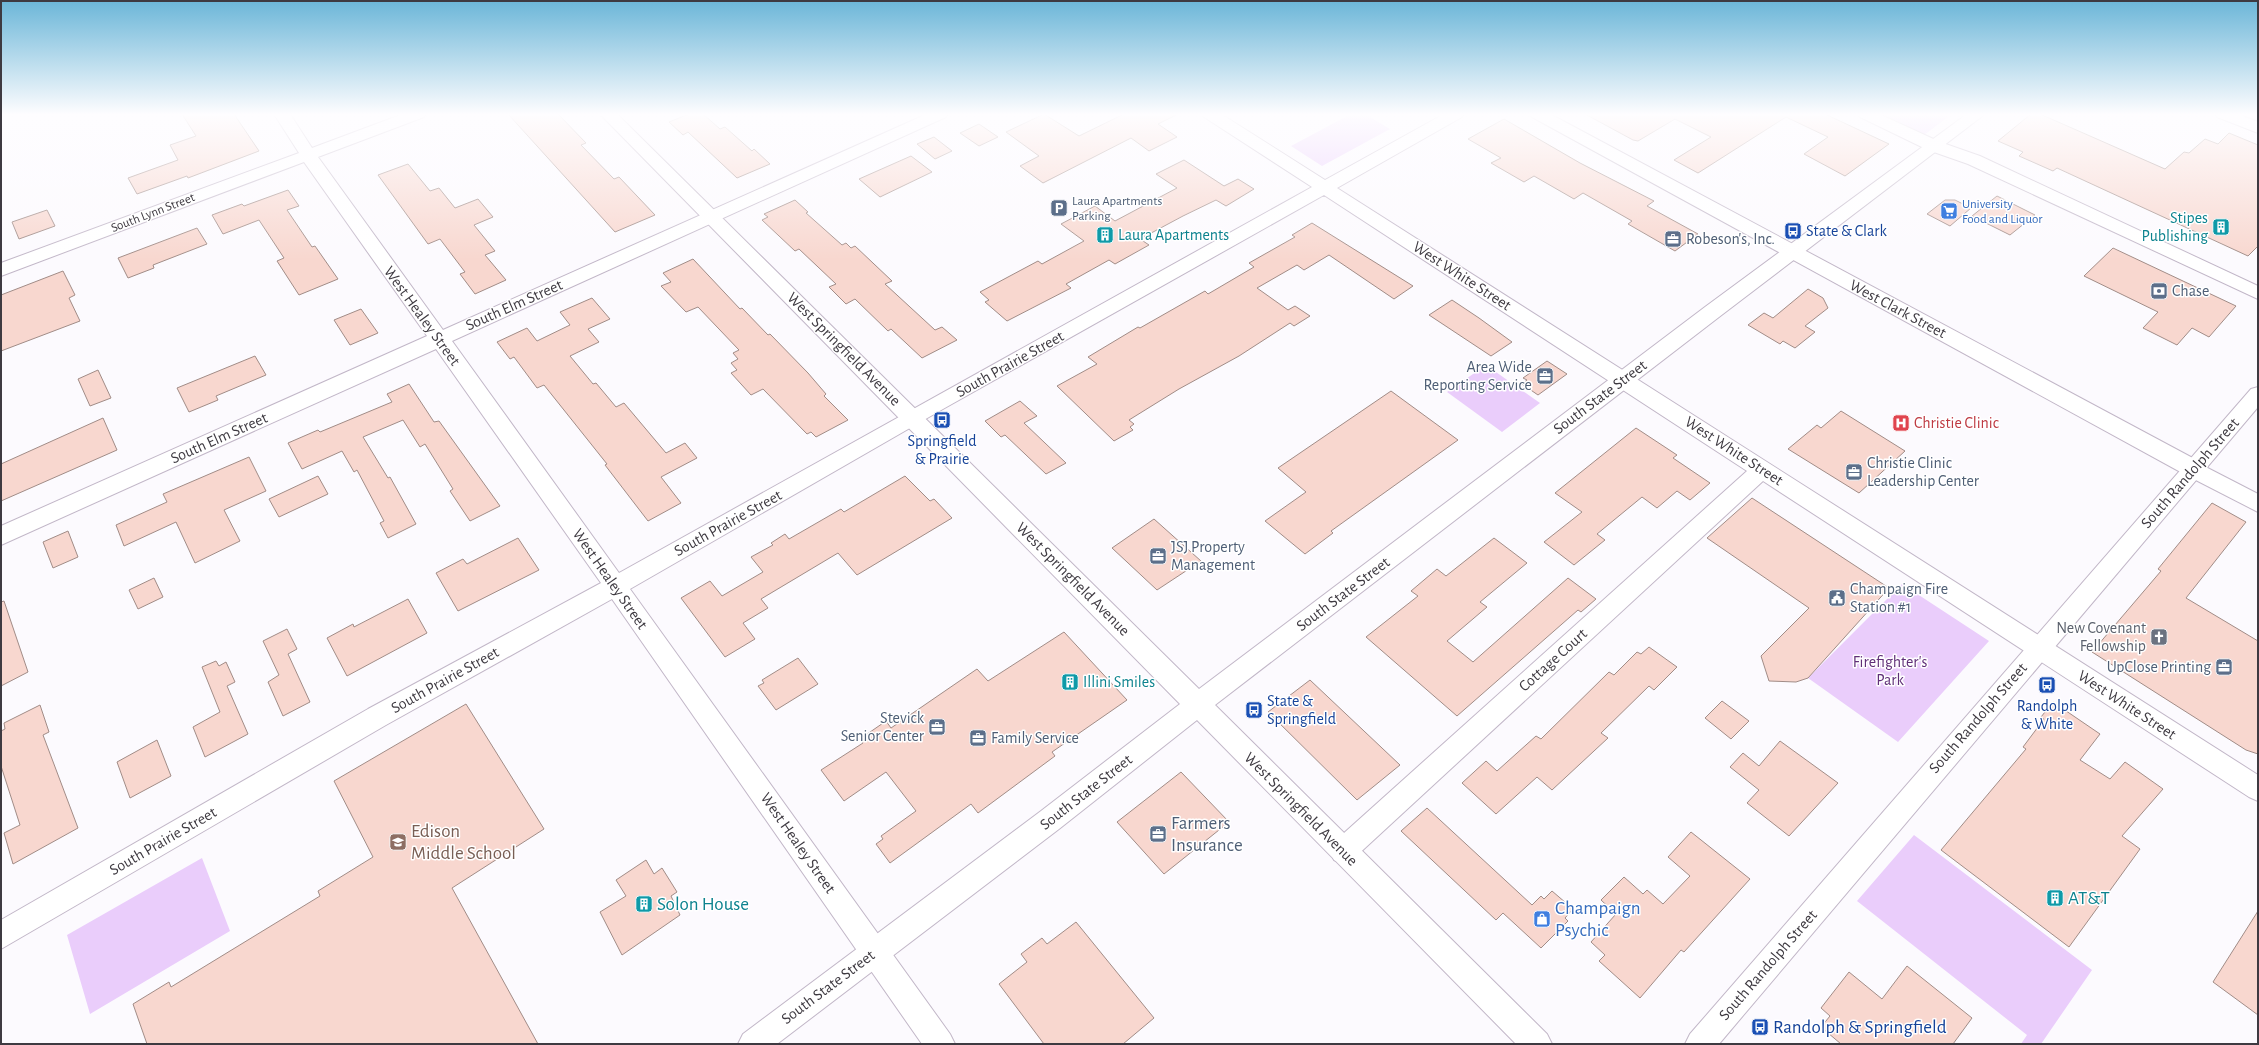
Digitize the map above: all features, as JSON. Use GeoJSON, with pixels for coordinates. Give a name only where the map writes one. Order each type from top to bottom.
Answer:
{"type":"FeatureCollection","features":[{"type":"Feature","properties":{"kind":"street","name":"South Lynn Street"},"geometry":{"type":"LineString","coordinates":[[1,270],[285,163]]}},
{"type":"Feature","properties":{"kind":"street","name":"West Healey Street"},"geometry":{"type":"LineString","coordinates":[[313,163],[616,586],[940,1044]]}},
{"type":"Feature","properties":{"kind":"street","name":"West Springfield Avenue"},"geometry":{"type":"LineString","coordinates":[[657,163],[1537,1044]]}},
{"type":"Feature","properties":{"kind":"street","name":"South Elm Street"},"geometry":{"type":"LineString","coordinates":[[1,536],[711,217],[823,163]]}},
{"type":"Feature","properties":{"kind":"street","name":"West White Street"},"geometry":{"type":"LineString","coordinates":[[1286,163],[1762,468],[2258,789]]}},
{"type":"Feature","properties":{"kind":"street","name":"South Prairie Street"},"geometry":{"type":"LineString","coordinates":[[1,934],[377,717],[616,586],[912,418],[1370,163]]}},
{"type":"Feature","properties":{"kind":"street","name":"West Clark Street"},"geometry":{"type":"LineString","coordinates":[[1628,163],[2258,504]]}},
{"type":"Feature","properties":{"kind":"street","name":"South State Street"},"geometry":{"type":"LineString","coordinates":[[753,1044],[1050,820],[1198,704],[1623,380],[1912,163]]}},
{"type":"Feature","properties":{"kind":"street"},"geometry":{"type":"LineString","coordinates":[[1980,163],[2258,293]]}},
{"type":"Feature","properties":{"kind":"street","name":"South Randolph Street"},"geometry":{"type":"LineString","coordinates":[[1700,1044],[2039,647],[2258,394]]}},
{"type":"Feature","properties":{"kind":"street","name":"Cottage Court"},"geometry":{"type":"LineString","coordinates":[[1343,851],[1683,544],[1762,468]]}},
{"type":"Feature","properties":{"kind":"green space"},"geometry":{"type":"Polygon","coordinates":[[[1317,163],[1328,163],[1322,166],[1317,163]]]}},
{"type":"Feature","properties":{"kind":"green space"},"geometry":{"type":"Polygon","coordinates":[[[1486,365],[1540,403],[1502,432],[1447,392],[1486,365]]]}},
{"type":"Feature","properties":{"kind":"green space","name":"Firefighter's Park"},"geometry":{"type":"Polygon","coordinates":[[[1902,584],[1989,641],[1898,742],[1808,678],[1902,584]]]}},
{"type":"Feature","properties":{"kind":"green space"},"geometry":{"type":"Polygon","coordinates":[[[1914,835],[2092,970],[2041,1044],[2021,1044],[2027,1035],[1857,901],[1914,835]]]}},
{"type":"Feature","properties":{"kind":"green space"},"geometry":{"type":"Polygon","coordinates":[[[202,858],[230,931],[90,1014],[67,935],[202,858]]]}},
{"type":"Feature","properties":{"kind":"building"},"geometry":{"type":"Polygon","coordinates":[[[170,163],[228,163],[188,178],[187,176],[137,194],[128,178],[170,163]]]}},
{"type":"Feature","properties":{"kind":"building"},"geometry":{"type":"Polygon","coordinates":[[[552,163],[598,163],[614,179],[619,177],[655,215],[615,232],[552,163]]]}},
{"type":"Feature","properties":{"kind":"building"},"geometry":{"type":"Polygon","coordinates":[[[721,163],[770,164],[737,178],[721,163]]]}},
{"type":"Feature","properties":{"kind":"building"},"geometry":{"type":"Polygon","coordinates":[[[896,163],[920,163],[932,172],[880,197],[859,179],[896,163]]]}},
{"type":"Feature","properties":{"kind":"building"},"geometry":{"type":"Polygon","coordinates":[[[1026,163],[1083,163],[1043,183],[1020,166],[1026,163]]]}},
{"type":"Feature","properties":{"kind":"building"},"geometry":{"type":"Polygon","coordinates":[[[1178,163],[1188,163],[1224,186],[1238,179],[1254,189],[1226,206],[1216,200],[1183,216],[1140,239],[1149,245],[1115,264],[1109,260],[1066,284],[1071,288],[1007,321],[985,302],[989,300],[980,292],[1038,261],[1042,264],[1084,241],[1061,224],[1095,206],[1115,221],[1177,188],[1156,174],[1178,163]]]}},
{"type":"Feature","properties":{"kind":"building"},"geometry":{"type":"Polygon","coordinates":[[[1491,163],[1580,163],[1654,201],[1647,206],[1698,234],[1675,251],[1628,224],[1632,221],[1583,193],[1574,199],[1534,176],[1524,182],[1491,163]]]}},
{"type":"Feature","properties":{"kind":"building"},"geometry":{"type":"Polygon","coordinates":[[[1679,163],[1714,163],[1698,173],[1679,163]]]}},
{"type":"Feature","properties":{"kind":"building"},"geometry":{"type":"Polygon","coordinates":[[[1820,163],[1863,163],[1845,176],[1820,163]]]}},
{"type":"Feature","properties":{"kind":"building"},"geometry":{"type":"Polygon","coordinates":[[[2034,163],[2151,163],[2165,169],[2172,163],[2258,163],[2258,246],[2248,256],[2057,168],[2053,171],[2034,163]]]}},
{"type":"Feature","properties":{"kind":"building"},"geometry":{"type":"Polygon","coordinates":[[[408,164],[430,191],[439,188],[455,208],[478,199],[493,217],[474,225],[495,251],[485,255],[506,280],[475,294],[460,274],[465,272],[440,239],[428,244],[378,175],[408,164]]]}},
{"type":"Feature","properties":{"kind":"building"},"geometry":{"type":"Polygon","coordinates":[[[288,190],[299,206],[287,210],[312,247],[315,246],[338,279],[299,295],[277,261],[284,258],[259,220],[223,234],[212,215],[242,204],[244,206],[288,190]]]}},
{"type":"Feature","properties":{"kind":"building"},"geometry":{"type":"Polygon","coordinates":[[[1997,196],[2035,215],[2010,235],[1972,216],[1997,196]]]}},
{"type":"Feature","properties":{"kind":"building"},"geometry":{"type":"Polygon","coordinates":[[[795,200],[808,212],[806,213],[842,245],[846,243],[851,248],[855,246],[892,281],[885,284],[935,330],[942,327],[957,340],[922,358],[891,329],[888,331],[855,299],[846,304],[829,287],[836,284],[799,249],[795,251],[762,220],[768,217],[764,214],[795,200]]]}},
{"type":"Feature","properties":{"kind":"building","name":"University Food and Liquor"},"geometry":{"type":"Polygon","coordinates":[[[1945,200],[1955,200],[1971,208],[1950,226],[1927,214],[1945,200]]]}},
{"type":"Feature","properties":{"kind":"building"},"geometry":{"type":"Polygon","coordinates":[[[47,210],[55,226],[19,239],[12,222],[47,210]]]}},
{"type":"Feature","properties":{"kind":"building"},"geometry":{"type":"Polygon","coordinates":[[[1312,223],[1413,286],[1394,299],[1329,255],[1304,270],[1297,265],[1257,288],[1288,310],[1295,306],[1310,316],[1294,326],[1290,323],[1239,356],[1179,389],[1129,420],[1134,424],[1130,427],[1133,430],[1114,441],[1057,386],[1097,364],[1088,357],[1138,327],[1140,328],[1205,291],[1208,294],[1254,267],[1249,263],[1295,237],[1292,235],[1312,223]]]}},
{"type":"Feature","properties":{"kind":"building"},"geometry":{"type":"Polygon","coordinates":[[[197,228],[207,244],[153,265],[154,268],[128,278],[118,258],[197,228]]]}},
{"type":"Feature","properties":{"kind":"building","name":"Chase"},"geometry":{"type":"Polygon","coordinates":[[[2113,248],[2236,306],[2209,337],[2192,328],[2177,345],[2143,328],[2158,312],[2084,276],[2113,248]]]}},
{"type":"Feature","properties":{"kind":"building"},"geometry":{"type":"Polygon","coordinates":[[[693,259],[740,309],[742,308],[768,335],[770,334],[808,373],[826,394],[824,396],[848,420],[816,437],[811,432],[807,434],[763,389],[751,395],[731,373],[737,370],[731,363],[738,359],[733,353],[739,350],[698,307],[686,312],[661,286],[671,282],[663,273],[693,259]]]}},
{"type":"Feature","properties":{"kind":"building"},"geometry":{"type":"Polygon","coordinates":[[[63,271],[75,295],[69,298],[80,321],[1,351],[1,295],[63,271]]]}},
{"type":"Feature","properties":{"kind":"building"},"geometry":{"type":"Polygon","coordinates":[[[1808,289],[1823,298],[1828,308],[1805,326],[1815,332],[1795,348],[1783,341],[1780,344],[1748,325],[1764,313],[1773,318],[1808,289]]]}},
{"type":"Feature","properties":{"kind":"building"},"geometry":{"type":"Polygon","coordinates":[[[592,298],[610,319],[588,329],[599,342],[570,356],[593,384],[596,383],[616,407],[624,403],[666,453],[685,443],[697,458],[661,477],[681,503],[648,521],[605,465],[607,464],[544,385],[537,388],[514,357],[510,359],[497,342],[527,328],[537,341],[570,325],[560,312],[592,298]]]}},
{"type":"Feature","properties":{"kind":"building"},"geometry":{"type":"Polygon","coordinates":[[[1452,300],[1512,342],[1491,356],[1429,315],[1452,300]]]}},
{"type":"Feature","properties":{"kind":"building"},"geometry":{"type":"Polygon","coordinates":[[[361,309],[378,333],[350,345],[334,320],[361,309]]]}},
{"type":"Feature","properties":{"kind":"building"},"geometry":{"type":"Polygon","coordinates":[[[255,356],[266,375],[216,396],[218,400],[189,412],[177,388],[255,356]]]}},
{"type":"Feature","properties":{"kind":"building","name":"Area Wide Reporting Service"},"geometry":{"type":"Polygon","coordinates":[[[1547,361],[1567,374],[1538,395],[1522,384],[1527,380],[1523,378],[1547,361]]]}},
{"type":"Feature","properties":{"kind":"building"},"geometry":{"type":"Polygon","coordinates":[[[98,370],[111,398],[90,406],[78,379],[98,370]]]}},
{"type":"Feature","properties":{"kind":"building"},"geometry":{"type":"Polygon","coordinates":[[[409,384],[434,422],[439,421],[500,506],[470,521],[450,491],[453,489],[425,444],[420,447],[403,420],[363,437],[388,478],[390,477],[416,524],[388,538],[380,523],[384,521],[357,470],[354,472],[342,451],[302,469],[288,443],[318,430],[320,432],[392,402],[387,394],[409,384]]]}},
{"type":"Feature","properties":{"kind":"building"},"geometry":{"type":"Polygon","coordinates":[[[1391,391],[1458,440],[1331,531],[1333,533],[1305,554],[1265,521],[1306,492],[1278,468],[1391,391]]]}},
{"type":"Feature","properties":{"kind":"building"},"geometry":{"type":"Polygon","coordinates":[[[1020,401],[1037,416],[1024,423],[1066,463],[1046,474],[1005,435],[1001,437],[985,421],[1020,401]]]}},
{"type":"Feature","properties":{"kind":"building","name":"Christie Clinic Leadership Center"},"geometry":{"type":"Polygon","coordinates":[[[1841,411],[1905,451],[1859,493],[1788,449],[1817,425],[1821,428],[1841,411]]]}},
{"type":"Feature","properties":{"kind":"building"},"geometry":{"type":"Polygon","coordinates":[[[103,418],[117,450],[1,501],[1,464],[103,418]]]}},
{"type":"Feature","properties":{"kind":"building"},"geometry":{"type":"Polygon","coordinates":[[[1636,428],[1677,455],[1673,458],[1710,483],[1690,500],[1677,491],[1657,508],[1642,497],[1597,534],[1605,540],[1574,565],[1544,542],[1582,512],[1555,493],[1636,428]]]}},
{"type":"Feature","properties":{"kind":"building"},"geometry":{"type":"Polygon","coordinates":[[[249,457],[266,491],[224,510],[240,541],[195,563],[176,522],[124,546],[116,525],[167,502],[163,494],[249,457]]]}},
{"type":"Feature","properties":{"kind":"building"},"geometry":{"type":"Polygon","coordinates":[[[318,476],[328,494],[279,517],[269,499],[318,476]]]}},
{"type":"Feature","properties":{"kind":"building"},"geometry":{"type":"Polygon","coordinates":[[[905,476],[930,501],[934,499],[952,518],[857,575],[838,553],[761,599],[768,608],[743,623],[755,639],[725,657],[681,598],[710,581],[722,596],[763,572],[751,557],[773,545],[771,543],[785,534],[789,539],[841,509],[844,512],[905,476]]]}},
{"type":"Feature","properties":{"kind":"building","name":"Champaign Fire Station #1"},"geometry":{"type":"Polygon","coordinates":[[[1752,498],[1889,588],[1808,678],[1796,682],[1769,681],[1761,656],[1809,608],[1707,538],[1752,498]]]}},
{"type":"Feature","properties":{"kind":"building"},"geometry":{"type":"Polygon","coordinates":[[[2212,503],[2246,522],[2186,598],[2258,641],[2258,754],[2246,750],[2092,652],[2161,571],[2158,569],[2212,503]]]}},
{"type":"Feature","properties":{"kind":"building","name":"JSJ Property Management"},"geometry":{"type":"Polygon","coordinates":[[[1154,519],[1201,561],[1157,590],[1112,548],[1154,519]]]}},
{"type":"Feature","properties":{"kind":"building"},"geometry":{"type":"Polygon","coordinates":[[[68,531],[78,557],[53,568],[43,542],[68,531]]]}},
{"type":"Feature","properties":{"kind":"building"},"geometry":{"type":"Polygon","coordinates":[[[518,538],[539,570],[458,611],[436,573],[463,559],[467,564],[518,538]]]}},
{"type":"Feature","properties":{"kind":"building"},"geometry":{"type":"Polygon","coordinates":[[[1494,538],[1527,563],[1480,602],[1487,607],[1447,641],[1473,662],[1568,578],[1596,599],[1581,612],[1578,610],[1457,716],[1366,637],[1418,596],[1411,591],[1437,569],[1446,576],[1494,538]]]}},
{"type":"Feature","properties":{"kind":"building"},"geometry":{"type":"Polygon","coordinates":[[[154,578],[163,597],[138,609],[129,590],[154,578]]]}},
{"type":"Feature","properties":{"kind":"building"},"geometry":{"type":"Polygon","coordinates":[[[408,599],[427,633],[347,676],[327,638],[353,624],[354,627],[408,599]]]}},
{"type":"Feature","properties":{"kind":"building"},"geometry":{"type":"Polygon","coordinates":[[[4,601],[28,672],[1,686],[1,602],[4,601]]]}},
{"type":"Feature","properties":{"kind":"building"},"geometry":{"type":"Polygon","coordinates":[[[287,629],[297,649],[288,654],[310,702],[283,716],[268,682],[279,675],[263,641],[287,629]]]}},
{"type":"Feature","properties":{"kind":"building"},"geometry":{"type":"Polygon","coordinates":[[[1064,632],[1127,700],[1052,752],[1055,756],[978,813],[971,804],[890,863],[876,844],[883,839],[881,836],[916,811],[886,772],[844,801],[821,770],[863,743],[860,739],[886,721],[891,728],[977,669],[988,681],[1064,632]]]}},
{"type":"Feature","properties":{"kind":"building"},"geometry":{"type":"Polygon","coordinates":[[[1649,647],[1677,667],[1654,690],[1649,686],[1601,733],[1608,738],[1552,790],[1537,777],[1496,814],[1462,783],[1486,761],[1497,771],[1536,736],[1541,739],[1609,672],[1614,675],[1637,652],[1641,654],[1649,647]]]}},
{"type":"Feature","properties":{"kind":"building"},"geometry":{"type":"Polygon","coordinates":[[[798,658],[818,684],[776,710],[758,686],[764,683],[762,680],[798,658]]]}},
{"type":"Feature","properties":{"kind":"building"},"geometry":{"type":"Polygon","coordinates":[[[216,661],[219,666],[226,662],[235,682],[227,686],[248,734],[205,757],[193,727],[220,712],[202,667],[216,661]]]}},
{"type":"Feature","properties":{"kind":"building"},"geometry":{"type":"Polygon","coordinates":[[[1310,680],[1400,765],[1357,800],[1268,712],[1310,680]]]}},
{"type":"Feature","properties":{"kind":"building"},"geometry":{"type":"Polygon","coordinates":[[[1722,701],[1749,721],[1731,739],[1705,718],[1722,701]]]}},
{"type":"Feature","properties":{"kind":"building","name":"AT&T"},"geometry":{"type":"Polygon","coordinates":[[[2053,702],[2100,734],[2080,760],[2110,779],[2125,762],[2163,789],[2122,836],[2140,849],[2069,947],[1941,850],[2026,749],[2023,747],[2044,719],[2041,717],[2053,702]]]}},
{"type":"Feature","properties":{"kind":"building"},"geometry":{"type":"Polygon","coordinates":[[[466,704],[544,829],[452,888],[538,1044],[147,1044],[133,1004],[169,982],[171,987],[320,896],[318,891],[373,857],[334,781],[466,704]]]}},
{"type":"Feature","properties":{"kind":"building"},"geometry":{"type":"Polygon","coordinates":[[[40,705],[49,732],[43,735],[78,828],[13,864],[4,833],[20,825],[1,766],[1,731],[5,729],[4,723],[40,705]]]}},
{"type":"Feature","properties":{"kind":"building"},"geometry":{"type":"Polygon","coordinates":[[[157,740],[171,776],[130,798],[117,762],[157,740]]]}},
{"type":"Feature","properties":{"kind":"building"},"geometry":{"type":"Polygon","coordinates":[[[1780,741],[1838,783],[1789,836],[1747,803],[1759,790],[1730,767],[1743,753],[1759,766],[1780,741]]]}},
{"type":"Feature","properties":{"kind":"building"},"geometry":{"type":"Polygon","coordinates":[[[1181,772],[1229,822],[1164,874],[1117,822],[1181,772]]]}},
{"type":"Feature","properties":{"kind":"building"},"geometry":{"type":"Polygon","coordinates":[[[1427,808],[1532,905],[1541,896],[1544,899],[1552,891],[1573,909],[1565,918],[1568,921],[1541,948],[1503,913],[1496,920],[1401,831],[1427,808]]]}},
{"type":"Feature","properties":{"kind":"building"},"geometry":{"type":"Polygon","coordinates":[[[1691,832],[1750,879],[1684,952],[1681,950],[1640,998],[1599,961],[1605,955],[1591,942],[1616,914],[1601,900],[1624,877],[1643,894],[1647,890],[1663,904],[1690,876],[1668,857],[1691,832]]]}},
{"type":"Feature","properties":{"kind":"building","name":"Solon House"},"geometry":{"type":"Polygon","coordinates":[[[646,860],[654,874],[662,868],[677,892],[671,896],[680,915],[622,955],[600,912],[626,896],[616,880],[646,860]]]}},
{"type":"Feature","properties":{"kind":"building"},"geometry":{"type":"Polygon","coordinates":[[[2258,911],[2258,1015],[2213,982],[2258,911]]]}},
{"type":"Feature","properties":{"kind":"building"},"geometry":{"type":"Polygon","coordinates":[[[1076,922],[1154,1018],[1123,1044],[1044,1044],[999,984],[1027,962],[1021,954],[1042,938],[1047,944],[1076,922]]]}},
{"type":"Feature","properties":{"kind":"building"},"geometry":{"type":"Polygon","coordinates":[[[1907,966],[1972,1018],[1953,1044],[1841,1044],[1821,1027],[1830,1016],[1821,1008],[1849,972],[1882,999],[1907,966]]]}},
{"type":"Feature","properties":{"kind":"place","name":"Laura Apartments Parking"},"geometry":{"type":"Point","coordinates":[1059,208]}},
{"type":"Feature","properties":{"kind":"place","name":"University Food and Liquor"},"geometry":{"type":"Point","coordinates":[1949,211]}},
{"type":"Feature","properties":{"kind":"place","name":"Stipes Publishing"},"geometry":{"type":"Point","coordinates":[2221,227]}},
{"type":"Feature","properties":{"kind":"place","name":"State & Clark"},"geometry":{"type":"Point","coordinates":[1793,231]}},
{"type":"Feature","properties":{"kind":"place","name":"Laura Apartments"},"geometry":{"type":"Point","coordinates":[1105,235]}},
{"type":"Feature","properties":{"kind":"place","name":"Robeson's, Inc."},"geometry":{"type":"Point","coordinates":[1673,239]}},
{"type":"Feature","properties":{"kind":"place","name":"Chase"},"geometry":{"type":"Point","coordinates":[2159,291]}},
{"type":"Feature","properties":{"kind":"place","name":"Area Wide Reporting Service"},"geometry":{"type":"Point","coordinates":[1545,376]}},
{"type":"Feature","properties":{"kind":"place","name":"Springfield & Prairie"},"geometry":{"type":"Point","coordinates":[942,420]}},
{"type":"Feature","properties":{"kind":"place","name":"Christie Clinic"},"geometry":{"type":"Point","coordinates":[1901,423]}},
{"type":"Feature","properties":{"kind":"place","name":"Christie Clinic Leadership Center"},"geometry":{"type":"Point","coordinates":[1854,472]}},
{"type":"Feature","properties":{"kind":"place","name":"JSJ Property Management"},"geometry":{"type":"Point","coordinates":[1158,556]}},
{"type":"Feature","properties":{"kind":"place","name":"Champaign Fire Station #1"},"geometry":{"type":"Point","coordinates":[1837,598]}},
{"type":"Feature","properties":{"kind":"place","name":"New Covenant Fellowship"},"geometry":{"type":"Point","coordinates":[2159,637]}},
{"type":"Feature","properties":{"kind":"place","name":"UpClose Printing"},"geometry":{"type":"Point","coordinates":[2224,667]}},
{"type":"Feature","properties":{"kind":"place","name":"Illini Smiles"},"geometry":{"type":"Point","coordinates":[1070,682]}},
{"type":"Feature","properties":{"kind":"place","name":"Randolph & White"},"geometry":{"type":"Point","coordinates":[2047,685]}},
{"type":"Feature","properties":{"kind":"place","name":"State & Springfield"},"geometry":{"type":"Point","coordinates":[1254,710]}},
{"type":"Feature","properties":{"kind":"place","name":"Stevick Senior Center"},"geometry":{"type":"Point","coordinates":[937,727]}},
{"type":"Feature","properties":{"kind":"place","name":"Family Service"},"geometry":{"type":"Point","coordinates":[978,738]}},
{"type":"Feature","properties":{"kind":"place","name":"Farmers Insurance"},"geometry":{"type":"Point","coordinates":[1158,834]}},
{"type":"Feature","properties":{"kind":"place","name":"Edison Middle School"},"geometry":{"type":"Point","coordinates":[398,842]}},
{"type":"Feature","properties":{"kind":"place","name":"AT&T"},"geometry":{"type":"Point","coordinates":[2055,898]}},
{"type":"Feature","properties":{"kind":"place","name":"Solon House"},"geometry":{"type":"Point","coordinates":[644,904]}},
{"type":"Feature","properties":{"kind":"place","name":"Champaign Psychic"},"geometry":{"type":"Point","coordinates":[1542,919]}},
{"type":"Feature","properties":{"kind":"place","name":"Randolph & Springfield"},"geometry":{"type":"Point","coordinates":[1760,1027]}}]}
